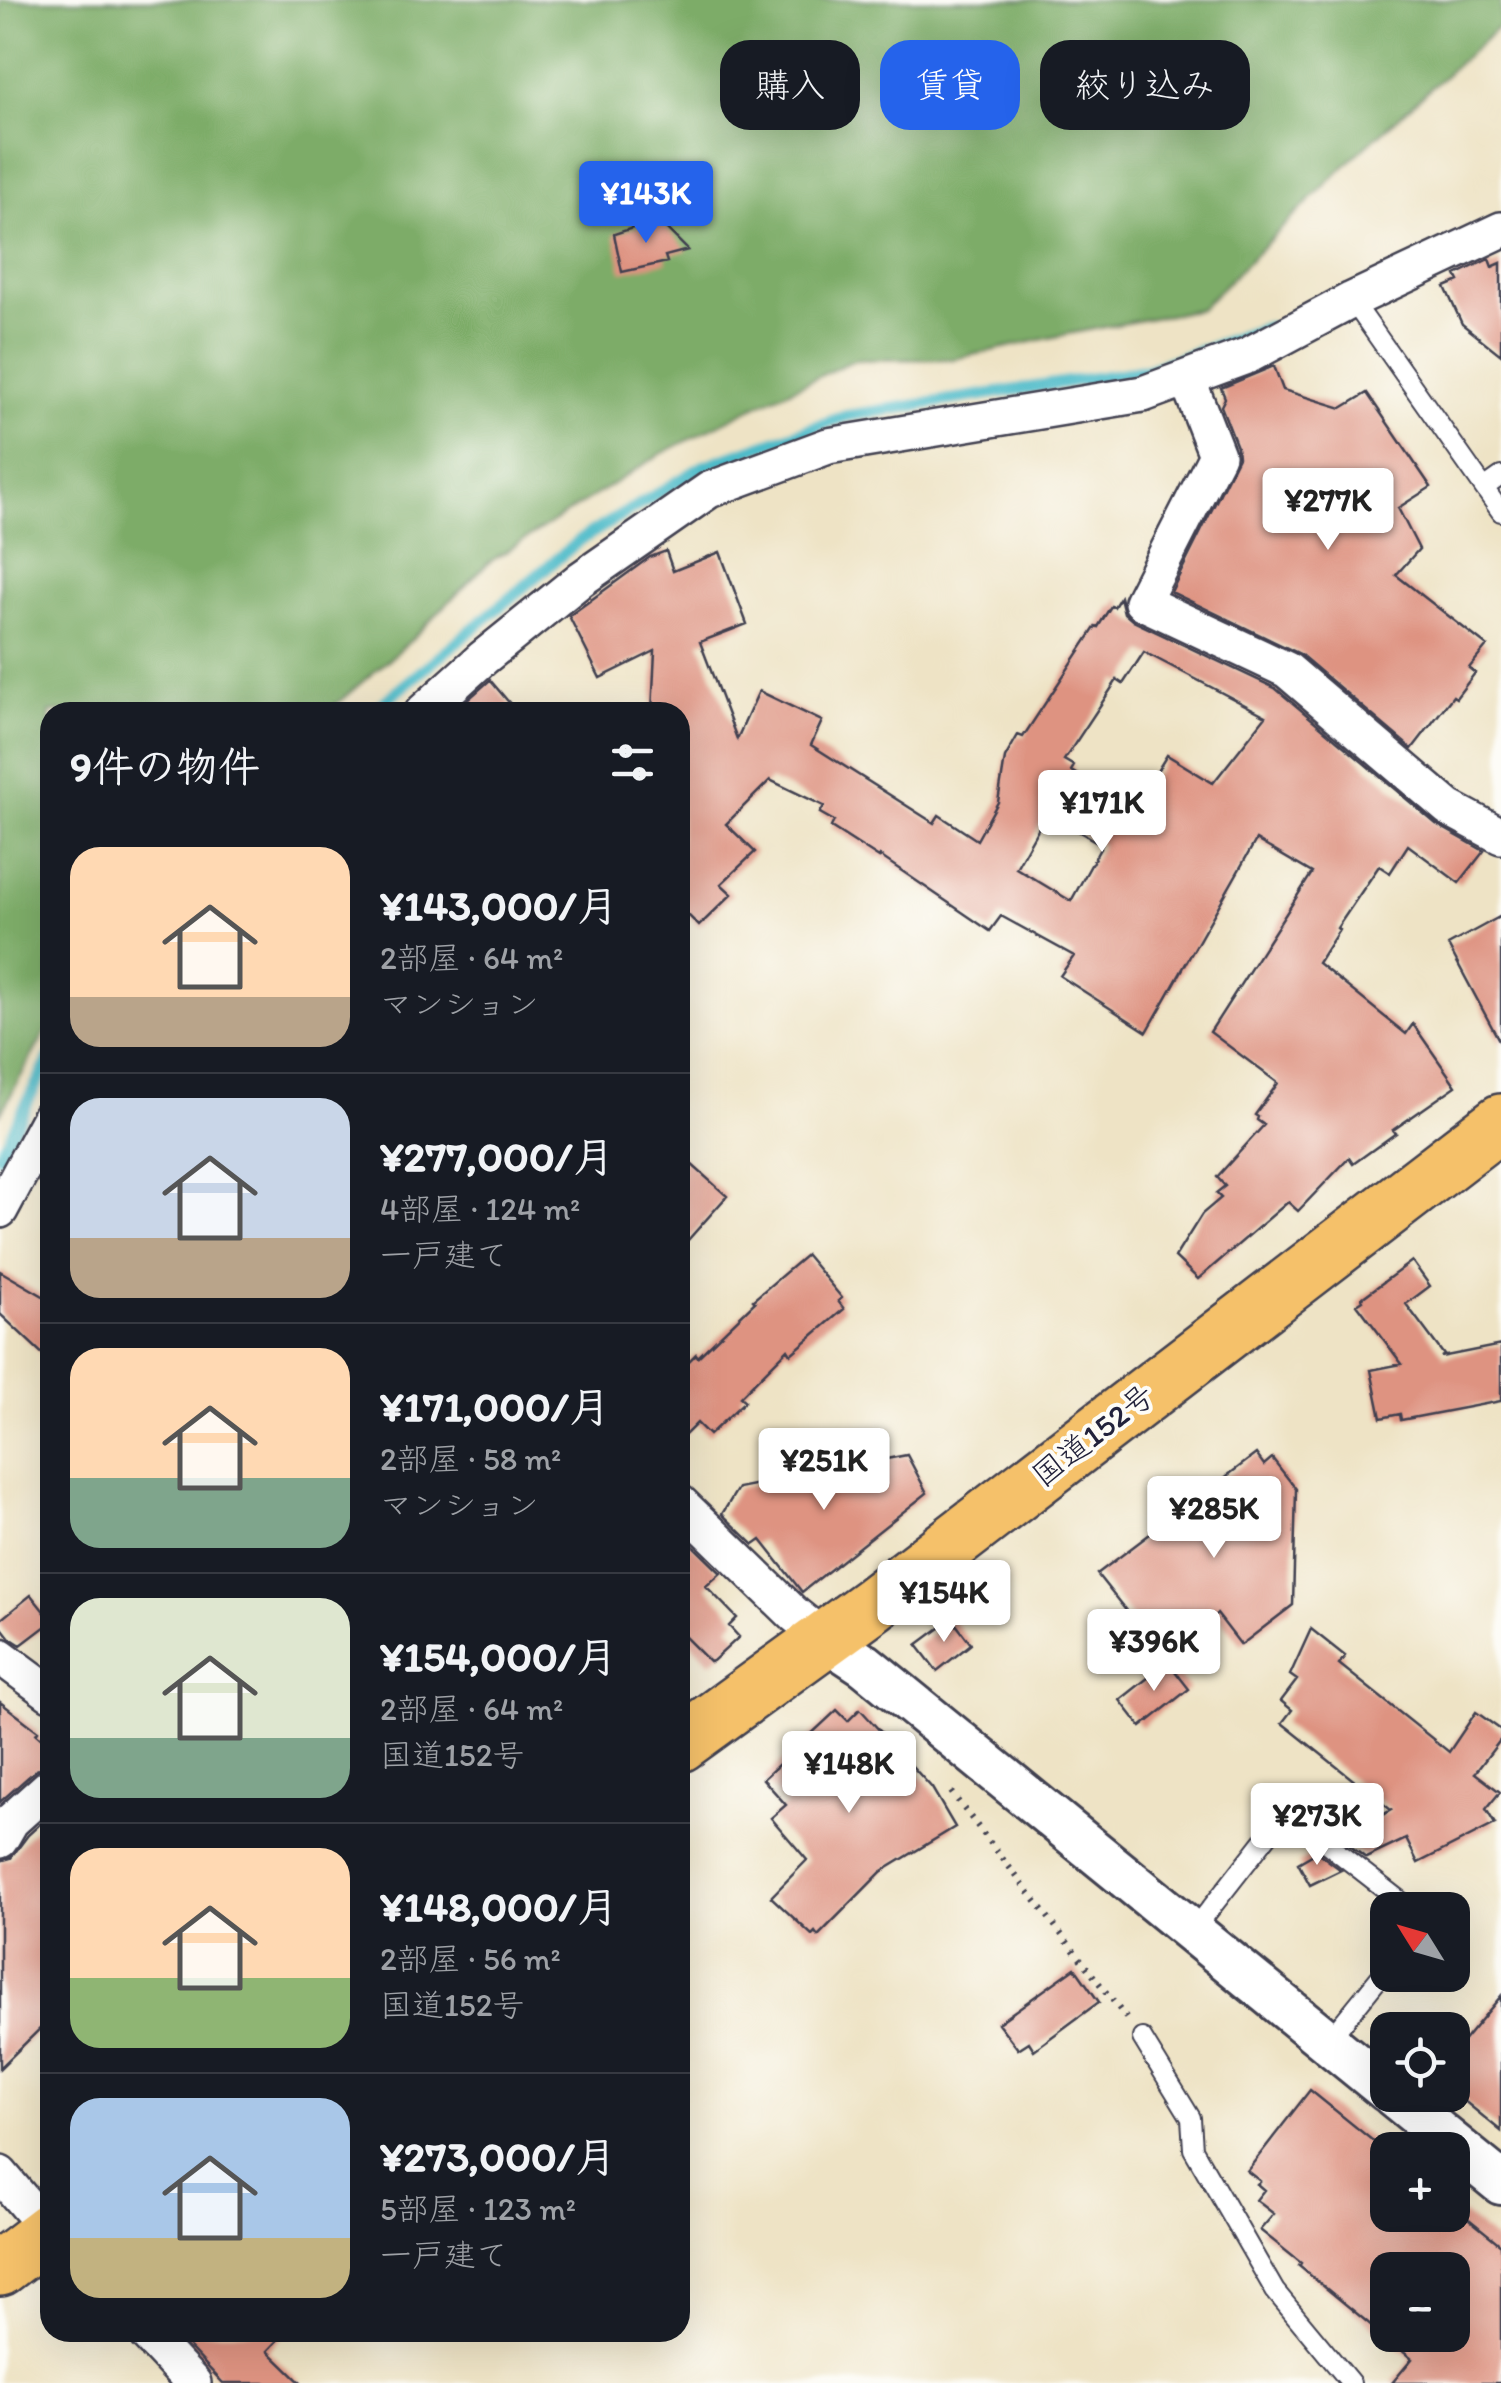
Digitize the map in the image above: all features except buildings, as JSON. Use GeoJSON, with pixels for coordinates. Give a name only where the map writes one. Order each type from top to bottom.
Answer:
{"type":"FeatureCollection","features":[{"type":"Feature","properties":{"kind":"highway","name":"国道152号"},"geometry":{"type":"LineString","coordinates":[[690,1737],[904,1580],[1501,1122]]}},
{"type":"Feature","properties":{"kind":"highway"},"geometry":{"type":"LineString","coordinates":[[0,2268],[40,2238]]}},
{"type":"Feature","properties":{"kind":"street"},"geometry":{"type":"LineString","coordinates":[[433,702],[581,579],[709,490],[828,446],[1143,394],[1250,355],[1352,300],[1501,230]]}},
{"type":"Feature","properties":{"kind":"street"},"geometry":{"type":"LineString","coordinates":[[1187,378],[1216,455],[1142,602],[1286,670],[1449,808],[1501,836]]}},
{"type":"Feature","properties":{"kind":"street"},"geometry":{"type":"LineString","coordinates":[[0,1210],[40,1136]]}},
{"type":"Feature","properties":{"kind":"street"},"geometry":{"type":"LineString","coordinates":[[690,1513],[794,1614],[865,1665],[1370,2077]]}},
{"type":"Feature","properties":{"kind":"street"},"geometry":{"type":"LineString","coordinates":[[0,1656],[40,1686]]}},
{"type":"Feature","properties":{"kind":"street"},"geometry":{"type":"LineString","coordinates":[[0,1840],[12,1821],[40,1795]]}},
{"type":"Feature","properties":{"kind":"street"},"geometry":{"type":"LineString","coordinates":[[1413,2112],[1501,2184]]}},
{"type":"Feature","properties":{"kind":"street"},"geometry":{"type":"LineString","coordinates":[[0,2174],[40,2221]]}},
{"type":"Feature","properties":{"kind":"street"},"geometry":{"type":"LineString","coordinates":[[154,2342],[193,2383]]}},
{"type":"Feature","properties":{"kind":"lane"},"geometry":{"type":"LineString","coordinates":[[1352,300],[1501,512]]}},
{"type":"Feature","properties":{"kind":"lane"},"geometry":{"type":"LineString","coordinates":[[1484,488],[1501,476]]}},
{"type":"Feature","properties":{"kind":"lane"},"geometry":{"type":"LineString","coordinates":[[1192,1932],[1286,1812],[1389,1892]]}},
{"type":"Feature","properties":{"kind":"lane"},"geometry":{"type":"LineString","coordinates":[[1328,2042],[1370,1990]]}},
{"type":"Feature","properties":{"kind":"lane"},"geometry":{"type":"LineString","coordinates":[[1142,2038],[1190,2118],[1192,2149],[1275,2291],[1351,2383]]}},
{"type":"Feature","properties":{"kind":"path"},"geometry":{"type":"LineString","coordinates":[[940,1778],[1142,2038]]}},
{"type":"Feature","properties":{"kind":"green space"},"geometry":{"type":"Polygon","coordinates":[[[0,0],[1501,0],[1501,25],[1355,156],[1200,309],[954,359],[854,360],[659,455],[488,563],[409,642],[339,702],[40,702],[40,1042],[0,1114],[0,0]]]}},
{"type":"Feature","properties":{"kind":"waterway"},"geometry":{"type":"LineString","coordinates":[[384,702],[580,540],[704,466],[846,416],[1146,370],[1268,327]]}},
{"type":"Feature","properties":{"kind":"waterway"},"geometry":{"type":"LineString","coordinates":[[0,1156],[40,1078]]}}]}
